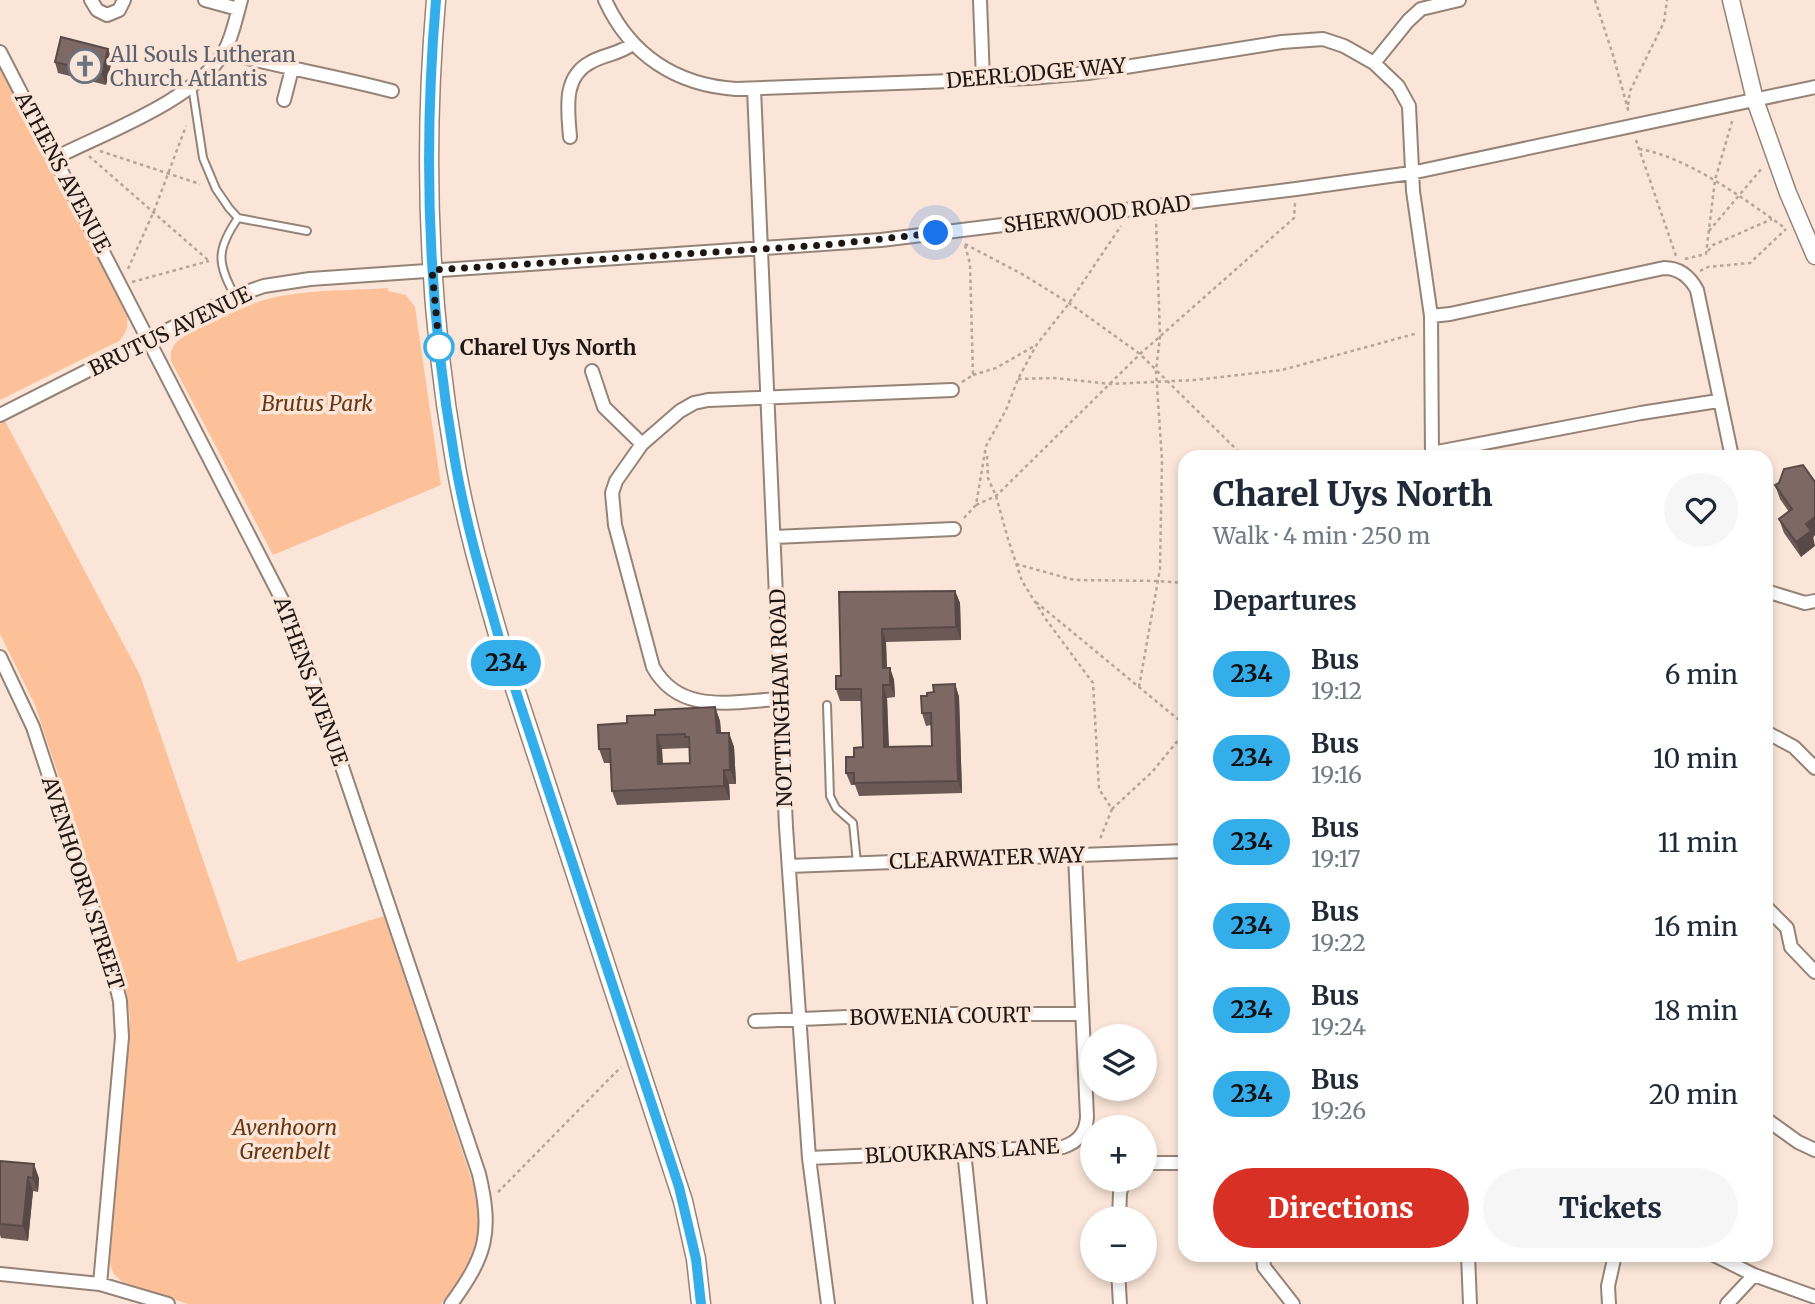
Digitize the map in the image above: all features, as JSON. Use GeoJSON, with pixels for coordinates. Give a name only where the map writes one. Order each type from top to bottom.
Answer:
{"type":"FeatureCollection","features":[{"type":"Feature","properties":{"kind":"main road"},"geometry":{"type":"LineString","coordinates":[[436,0],[428,137],[432,270],[454,455],[478,567],[504,655],[683,1201],[696,1259],[701,1304]]}},
{"type":"Feature","properties":{"kind":"street"},"geometry":{"type":"LineString","coordinates":[[91,0],[97,10],[107,15],[119,10],[124,0]]}},
{"type":"Feature","properties":{"kind":"street"},"geometry":{"type":"LineString","coordinates":[[55,158],[85,148],[192,86],[209,70],[223,52],[240,5],[205,0]]}},
{"type":"Feature","properties":{"kind":"street","name":"DEERLODGE WAY"},"geometry":{"type":"LineString","coordinates":[[605,0],[615,21],[632,44],[652,61],[683,79],[718,88],[983,80],[1088,73],[1282,41],[1323,38],[1374,63],[1398,86],[1409,106],[1411,173]]}},
{"type":"Feature","properties":{"kind":"street"},"geometry":{"type":"LineString","coordinates":[[980,0],[983,80]]}},
{"type":"Feature","properties":{"kind":"street"},"geometry":{"type":"LineString","coordinates":[[1374,63],[1421,9],[1459,0]]}},
{"type":"Feature","properties":{"kind":"street"},"geometry":{"type":"LineString","coordinates":[[1731,0],[1747,102],[1775,160],[1794,227],[1815,256]]}},
{"type":"Feature","properties":{"kind":"street"},"geometry":{"type":"LineString","coordinates":[[570,138],[568,97],[576,74],[591,62],[624,50],[632,44]]}},
{"type":"Feature","properties":{"kind":"street","name":"ATHENS AVENUE"},"geometry":{"type":"LineString","coordinates":[[0,52],[293,621],[479,1174],[486,1205],[482,1249],[469,1279],[451,1304]]}},
{"type":"Feature","properties":{"kind":"street"},"geometry":{"type":"LineString","coordinates":[[223,52],[392,91]]}},
{"type":"Feature","properties":{"kind":"street"},"geometry":{"type":"LineString","coordinates":[[284,100],[292,69]]}},
{"type":"Feature","properties":{"kind":"street","name":"SHERWOOD ROAD"},"geometry":{"type":"LineString","coordinates":[[432,270],[881,240],[1296,189],[1411,173],[1815,88]]}},
{"type":"Feature","properties":{"kind":"street","name":"NOTTINGHAM ROAD"},"geometry":{"type":"LineString","coordinates":[[754,89],[789,866],[809,1158],[828,1304]]}},
{"type":"Feature","properties":{"kind":"street"},"geometry":{"type":"LineString","coordinates":[[1411,173],[1430,316],[1432,450]]}},
{"type":"Feature","properties":{"kind":"street"},"geometry":{"type":"LineString","coordinates":[[1430,316],[1664,268],[1674,269],[1689,277],[1697,290],[1730,450]]}},
{"type":"Feature","properties":{"kind":"street","name":"BRUTUS AVENUE"},"geometry":{"type":"LineString","coordinates":[[0,415],[235,296],[264,286],[432,270]]}},
{"type":"Feature","properties":{"kind":"street"},"geometry":{"type":"LineString","coordinates":[[592,371],[604,407],[642,444]]}},
{"type":"Feature","properties":{"kind":"street"},"geometry":{"type":"LineString","coordinates":[[781,699],[694,701],[675,693],[659,677],[653,667],[612,509],[612,493],[616,481],[642,444],[680,411],[694,403],[708,400],[952,390]]}},
{"type":"Feature","properties":{"kind":"street"},"geometry":{"type":"LineString","coordinates":[[1457,450],[1641,413],[1718,401]]}},
{"type":"Feature","properties":{"kind":"street"},"geometry":{"type":"LineString","coordinates":[[774,537],[954,529]]}},
{"type":"Feature","properties":{"kind":"street"},"geometry":{"type":"LineString","coordinates":[[1773,593],[1805,603],[1815,601]]}},
{"type":"Feature","properties":{"kind":"street","name":"AVENHOORN STREET"},"geometry":{"type":"LineString","coordinates":[[0,657],[33,727],[111,965],[120,1001],[122,1037],[100,1284]]}},
{"type":"Feature","properties":{"kind":"street"},"geometry":{"type":"LineString","coordinates":[[1773,736],[1794,747],[1815,768]]}},
{"type":"Feature","properties":{"kind":"street","name":"CLEARWATER WAY"},"geometry":{"type":"LineString","coordinates":[[789,866],[1178,850]]}},
{"type":"Feature","properties":{"kind":"street","name":"BLOUKRANS LANE"},"geometry":{"type":"LineString","coordinates":[[809,1158],[1062,1147],[1077,1140],[1085,1129],[1087,1117],[1080,1014],[1075,855]]}},
{"type":"Feature","properties":{"kind":"street"},"geometry":{"type":"LineString","coordinates":[[1773,914],[1787,928],[1791,947],[1815,972]]}},
{"type":"Feature","properties":{"kind":"street","name":"BOWENIA COURT"},"geometry":{"type":"LineString","coordinates":[[755,1021],[915,1014],[1080,1014]]}},
{"type":"Feature","properties":{"kind":"street"},"geometry":{"type":"LineString","coordinates":[[1773,1124],[1798,1142],[1815,1150]]}},
{"type":"Feature","properties":{"kind":"street"},"geometry":{"type":"LineString","coordinates":[[964,1151],[980,1304]]}},
{"type":"Feature","properties":{"kind":"street"},"geometry":{"type":"LineString","coordinates":[[1157,1163],[1178,1163]]}},
{"type":"Feature","properties":{"kind":"street"},"geometry":{"type":"LineString","coordinates":[[1264,1262],[1264,1267],[1293,1304]]}},
{"type":"Feature","properties":{"kind":"street"},"geometry":{"type":"LineString","coordinates":[[1468,1262],[1470,1304]]}},
{"type":"Feature","properties":{"kind":"street"},"geometry":{"type":"LineString","coordinates":[[1609,1304],[1608,1286],[1613,1262]]}},
{"type":"Feature","properties":{"kind":"street"},"geometry":{"type":"LineString","coordinates":[[1728,1262],[1754,1275],[1815,1297]]}},
{"type":"Feature","properties":{"kind":"street"},"geometry":{"type":"LineString","coordinates":[[0,1273],[100,1284],[168,1304]]}},
{"type":"Feature","properties":{"kind":"street"},"geometry":{"type":"LineString","coordinates":[[1727,1304],[1754,1275]]}},
{"type":"Feature","properties":{"kind":"street"},"geometry":{"type":"LineString","coordinates":[[1119,1283],[1120,1304]]}},
{"type":"Feature","properties":{"kind":"lane"},"geometry":{"type":"LineString","coordinates":[[192,86],[203,158],[216,189],[238,218],[307,231]]}},
{"type":"Feature","properties":{"kind":"lane"},"geometry":{"type":"LineString","coordinates":[[235,296],[224,276],[220,257],[224,241],[238,218]]}},
{"type":"Feature","properties":{"kind":"lane"},"geometry":{"type":"LineString","coordinates":[[827,705],[830,796],[836,808],[853,822],[858,863]]}},
{"type":"Feature","properties":{"kind":"path"},"geometry":{"type":"LineString","coordinates":[[1628,108],[1630,91],[1664,22],[1667,0]]}},
{"type":"Feature","properties":{"kind":"path"},"geometry":{"type":"LineString","coordinates":[[1706,254],[1715,180],[1731,122],[1747,102]]}},
{"type":"Feature","properties":{"kind":"path"},"geometry":{"type":"LineString","coordinates":[[122,285],[188,122],[196,113]]}},
{"type":"Feature","properties":{"kind":"path"},"geometry":{"type":"LineString","coordinates":[[85,148],[216,189]]}},
{"type":"Feature","properties":{"kind":"path"},"geometry":{"type":"LineString","coordinates":[[85,148],[209,261],[122,285]]}},
{"type":"Feature","properties":{"kind":"path"},"geometry":{"type":"LineString","coordinates":[[1639,149],[1657,152],[1715,180],[1772,219],[1794,227]]}},
{"type":"Feature","properties":{"kind":"path"},"geometry":{"type":"LineString","coordinates":[[1709,231],[1762,167],[1775,160]]}},
{"type":"Feature","properties":{"kind":"path"},"geometry":{"type":"LineString","coordinates":[[954,529],[976,505],[996,496],[1140,354],[1294,218],[1296,189]]}},
{"type":"Feature","properties":{"kind":"path"},"geometry":{"type":"LineString","coordinates":[[1139,687],[1158,581],[1162,460],[1156,371],[1160,336],[1154,207]]}},
{"type":"Feature","properties":{"kind":"path"},"geometry":{"type":"LineString","coordinates":[[1678,261],[1706,254],[1713,245],[1772,219]]}},
{"type":"Feature","properties":{"kind":"path"},"geometry":{"type":"LineString","coordinates":[[976,505],[986,446],[1006,410],[1018,379],[1037,344],[1069,303],[1124,221]]}},
{"type":"Feature","properties":{"kind":"path"},"geometry":{"type":"LineString","coordinates":[[1689,277],[1708,267],[1751,263],[1794,227]]}},
{"type":"Feature","properties":{"kind":"path"},"geometry":{"type":"LineString","coordinates":[[964,230],[970,264],[973,375]]}},
{"type":"Feature","properties":{"kind":"path"},"geometry":{"type":"LineString","coordinates":[[965,245],[1022,274],[1069,303],[1140,354],[1237,450]]}},
{"type":"Feature","properties":{"kind":"path"},"geometry":{"type":"LineString","coordinates":[[1018,379],[1054,378],[1111,384],[1167,382],[1282,370],[1431,330]]}},
{"type":"Feature","properties":{"kind":"path"},"geometry":{"type":"LineString","coordinates":[[952,390],[973,375],[996,368],[1037,344]]}},
{"type":"Feature","properties":{"kind":"path"},"geometry":{"type":"LineString","coordinates":[[986,446],[988,478],[1022,581],[1093,683],[1099,789],[1112,809]]}},
{"type":"Feature","properties":{"kind":"path"},"geometry":{"type":"LineString","coordinates":[[1016,564],[1074,580],[1178,582]]}},
{"type":"Feature","properties":{"kind":"path"},"geometry":{"type":"LineString","coordinates":[[1034,600],[1178,719]]}},
{"type":"Feature","properties":{"kind":"path"},"geometry":{"type":"LineString","coordinates":[[1094,854],[1112,809],[1153,772],[1178,741]]}},
{"type":"Feature","properties":{"kind":"path"},"geometry":{"type":"LineString","coordinates":[[486,1205],[635,1053]]}},
{"type":"Feature","properties":{"kind":"green space"},"geometry":{"type":"Polygon","coordinates":[[[0,67],[126,311],[127,323],[126,331],[119,341],[0,400],[0,67]]]}},
{"type":"Feature","properties":{"kind":"green space","name":"Brutus Park"},"geometry":{"type":"Polygon","coordinates":[[[388,288],[388,291],[406,295],[415,307],[441,485],[273,555],[171,361],[172,349],[179,340],[189,334],[264,300],[310,292],[388,288]]]}},
{"type":"Feature","properties":{"kind":"green space","name":"Avenhoorn Greenbelt"},"geometry":{"type":"Polygon","coordinates":[[[5,421],[140,675],[238,962],[384,916],[478,1199],[478,1230],[471,1256],[466,1268],[441,1304],[188,1304],[126,1283],[113,1272],[110,1261],[130,1017],[123,969],[35,705],[0,634],[0,424],[5,421]]]}},
{"type":"Feature","properties":{"kind":"building"},"geometry":{"type":"Polygon","coordinates":[[[61,37],[108,49],[102,74],[55,62],[61,37]]]}},
{"type":"Feature","properties":{"kind":"building"},"geometry":{"type":"Polygon","coordinates":[[[1803,465],[1815,482],[1815,517],[1806,524],[1811,531],[1796,542],[1779,519],[1792,509],[1775,485],[1779,483],[1784,469],[1803,465]]]}},
{"type":"Feature","properties":{"kind":"building"},"geometry":{"type":"Polygon","coordinates":[[[955,591],[956,627],[882,629],[883,668],[890,668],[890,685],[883,685],[884,747],[932,746],[931,713],[922,713],[921,696],[934,692],[933,685],[955,684],[958,781],[854,783],[854,773],[846,773],[846,757],[854,757],[854,748],[863,747],[861,689],[836,689],[836,676],[841,676],[839,592],[955,591]]]}},
{"type":"Feature","properties":{"kind":"building"},"geometry":{"type":"Polygon","coordinates":[[[715,707],[717,733],[729,733],[730,770],[724,770],[724,786],[612,791],[610,749],[599,749],[598,725],[627,723],[627,716],[655,715],[655,710],[715,707]],[[685,734],[657,735],[658,764],[690,763],[689,737],[685,737],[685,734]]]}},
{"type":"Feature","properties":{"kind":"building"},"geometry":{"type":"Polygon","coordinates":[[[0,1161],[34,1164],[33,1178],[28,1177],[23,1226],[0,1224],[0,1161]]]}},
{"type":"Feature","properties":{"kind":"bus line","name":"234"},"geometry":{"type":"LineString","coordinates":[[436,0],[429,89],[430,233],[443,378],[454,455],[471,539],[504,655],[679,1187],[696,1259],[701,1304]]}},
{"type":"Feature","properties":{"kind":"place","name":"All Souls Lutheran Church Atlantis"},"geometry":{"type":"Point","coordinates":[85,66]}},
{"type":"Feature","properties":{"kind":"place","name":"Charel Uys North"},"geometry":{"type":"Point","coordinates":[439,347]}},
{"type":"Feature","properties":{"kind":"route"},"geometry":{"type":"LineString","coordinates":[[439,347],[440,355],[432,270],[825,245],[936,233]]}}]}
